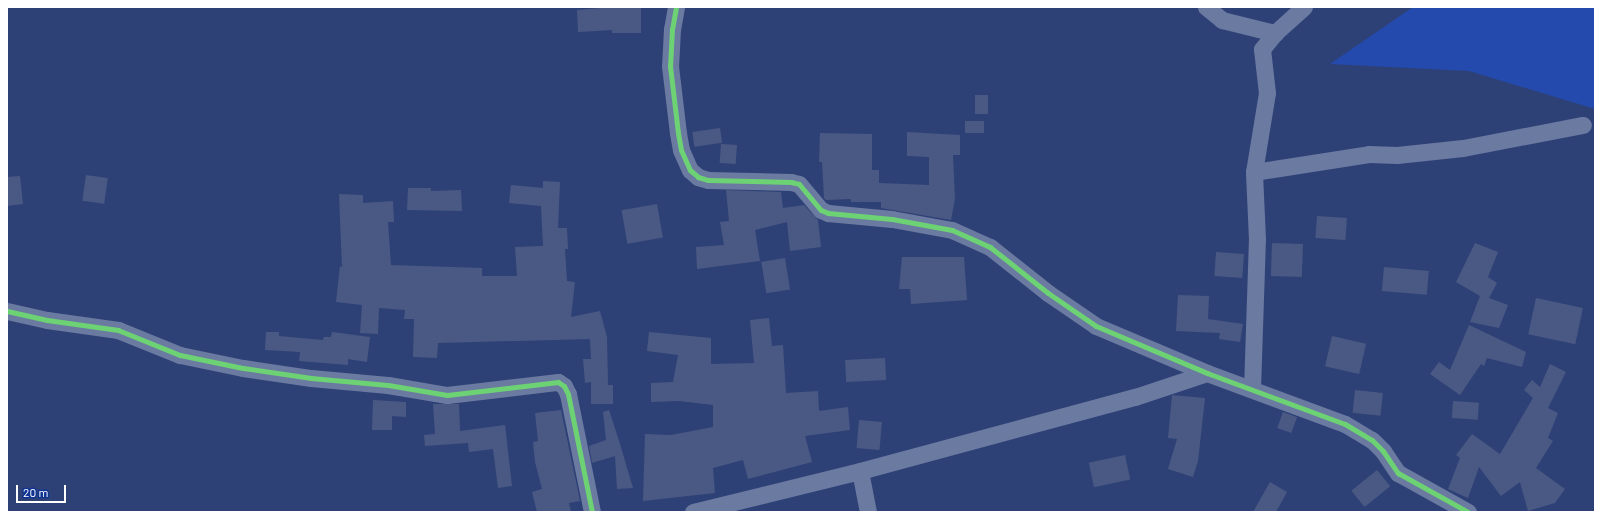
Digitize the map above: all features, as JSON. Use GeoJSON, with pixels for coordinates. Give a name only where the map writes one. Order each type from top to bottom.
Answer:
{"type":"FeatureCollection","features":[{"type":"Feature","properties":{"kind":"street"},"geometry":{"type":"LineString","coordinates":[[676,7],[672,29],[670,66],[678,133],[682,150],[690,170],[698,177],[708,180],[791,182],[798,184],[821,210],[828,213],[892,219],[952,230],[990,247],[1048,293],[1096,326],[1208,373],[1345,424],[1372,440],[1383,451],[1398,473],[1468,512]]}},
{"type":"Feature","properties":{"kind":"street"},"geometry":{"type":"LineString","coordinates":[[1206,7],[1222,20],[1275,33]]}},
{"type":"Feature","properties":{"kind":"street"},"geometry":{"type":"LineString","coordinates":[[1252,389],[1257,239],[1254,172],[1267,93],[1262,49],[1275,33],[1304,7]]}},
{"type":"Feature","properties":{"kind":"street"},"geometry":{"type":"LineString","coordinates":[[1254,172],[1369,154],[1397,155],[1463,148],[1583,125]]}},
{"type":"Feature","properties":{"kind":"street"},"geometry":{"type":"LineString","coordinates":[[7,311],[47,320],[118,330],[180,355],[243,368],[311,378],[388,385],[447,395],[558,382],[564,386],[568,394],[592,512]]}},
{"type":"Feature","properties":{"kind":"street"},"geometry":{"type":"LineString","coordinates":[[693,512],[860,471],[1134,397],[1208,373]]}},
{"type":"Feature","properties":{"kind":"street"},"geometry":{"type":"LineString","coordinates":[[860,471],[868,512]]}},
{"type":"Feature","properties":{"kind":"shaded area"},"geometry":{"type":"Polygon","coordinates":[[[1413,7],[1595,7],[1595,109],[1469,71],[1330,64],[1413,7]]]}},
{"type":"Feature","properties":{"kind":"building"},"geometry":{"type":"Polygon","coordinates":[[[613,7],[641,7],[641,33],[612,33],[612,30],[578,32],[577,10],[613,7]]]}},
{"type":"Feature","properties":{"kind":"building"},"geometry":{"type":"Polygon","coordinates":[[[975,95],[988,95],[988,114],[975,114],[975,95]]]}},
{"type":"Feature","properties":{"kind":"building"},"geometry":{"type":"Polygon","coordinates":[[[965,121],[984,121],[984,133],[965,133],[965,121]]]}},
{"type":"Feature","properties":{"kind":"building"},"geometry":{"type":"Polygon","coordinates":[[[720,128],[722,143],[694,147],[692,132],[720,128]]]}},
{"type":"Feature","properties":{"kind":"building"},"geometry":{"type":"Polygon","coordinates":[[[907,132],[960,135],[960,155],[953,155],[955,199],[951,220],[881,208],[881,202],[851,202],[851,199],[826,200],[824,198],[822,162],[819,162],[820,133],[872,134],[872,170],[879,170],[879,183],[929,185],[929,157],[907,156],[907,132]]]}},
{"type":"Feature","properties":{"kind":"building"},"geometry":{"type":"Polygon","coordinates":[[[721,144],[737,145],[736,164],[720,163],[721,144]]]}},
{"type":"Feature","properties":{"kind":"building"},"geometry":{"type":"Polygon","coordinates":[[[86,175],[108,178],[104,204],[82,201],[86,175]]]}},
{"type":"Feature","properties":{"kind":"building"},"geometry":{"type":"Polygon","coordinates":[[[20,176],[23,204],[7,206],[7,177],[20,176]]]}},
{"type":"Feature","properties":{"kind":"building"},"geometry":{"type":"Polygon","coordinates":[[[543,181],[560,182],[558,228],[567,228],[568,249],[565,249],[567,281],[575,282],[571,317],[600,311],[607,337],[608,385],[613,385],[613,404],[591,404],[591,382],[585,383],[583,359],[591,359],[590,339],[438,343],[437,358],[413,357],[414,319],[404,319],[405,310],[379,308],[378,334],[360,333],[362,305],[336,302],[340,266],[342,267],[339,194],[363,195],[363,203],[393,201],[394,222],[388,222],[391,265],[482,268],[482,276],[517,276],[515,247],[543,246],[541,206],[509,203],[511,185],[543,188],[543,181]]]}},
{"type":"Feature","properties":{"kind":"building"},"geometry":{"type":"Polygon","coordinates":[[[408,188],[431,188],[431,191],[461,190],[462,211],[407,210],[408,188]]]}},
{"type":"Feature","properties":{"kind":"building"},"geometry":{"type":"Polygon","coordinates":[[[726,190],[781,192],[783,208],[804,205],[818,220],[821,247],[790,251],[787,222],[755,230],[760,261],[697,269],[696,247],[724,245],[720,222],[729,221],[726,190]]]}},
{"type":"Feature","properties":{"kind":"building"},"geometry":{"type":"Polygon","coordinates":[[[657,204],[663,237],[627,244],[622,210],[657,204]]]}},
{"type":"Feature","properties":{"kind":"building"},"geometry":{"type":"Polygon","coordinates":[[[1317,216],[1347,218],[1345,240],[1315,238],[1317,216]]]}},
{"type":"Feature","properties":{"kind":"building"},"geometry":{"type":"Polygon","coordinates":[[[1272,243],[1303,244],[1302,277],[1271,276],[1272,243]]]}},
{"type":"Feature","properties":{"kind":"building"},"geometry":{"type":"Polygon","coordinates":[[[1475,243],[1498,252],[1488,277],[1497,283],[1489,298],[1508,305],[1499,328],[1470,322],[1480,296],[1456,282],[1475,243]]]}},
{"type":"Feature","properties":{"kind":"building"},"geometry":{"type":"Polygon","coordinates":[[[1216,252],[1244,254],[1242,278],[1214,276],[1216,252]]]}},
{"type":"Feature","properties":{"kind":"building"},"geometry":{"type":"Polygon","coordinates":[[[902,257],[964,257],[967,300],[911,304],[910,289],[899,289],[902,257]]]}},
{"type":"Feature","properties":{"kind":"building"},"geometry":{"type":"Polygon","coordinates":[[[785,258],[790,290],[766,293],[761,262],[785,258]]]}},
{"type":"Feature","properties":{"kind":"building"},"geometry":{"type":"Polygon","coordinates":[[[1384,267],[1429,271],[1427,295],[1382,291],[1384,267]]]}},
{"type":"Feature","properties":{"kind":"building"},"geometry":{"type":"Polygon","coordinates":[[[1178,295],[1209,296],[1208,319],[1243,324],[1240,342],[1219,339],[1220,333],[1176,331],[1178,295]]]}},
{"type":"Feature","properties":{"kind":"building"},"geometry":{"type":"Polygon","coordinates":[[[1536,298],[1583,308],[1575,344],[1528,334],[1536,298]]]}},
{"type":"Feature","properties":{"kind":"building"},"geometry":{"type":"Polygon","coordinates":[[[769,318],[772,346],[783,345],[786,393],[818,391],[819,411],[848,407],[850,430],[805,436],[812,462],[748,479],[743,460],[713,468],[715,493],[643,501],[645,434],[671,435],[713,427],[713,405],[679,401],[651,402],[651,383],[673,382],[678,355],[647,351],[649,332],[711,338],[711,364],[754,363],[750,320],[769,318]]]}},
{"type":"Feature","properties":{"kind":"building"},"geometry":{"type":"Polygon","coordinates":[[[1469,325],[1526,352],[1522,367],[1487,358],[1484,366],[1481,364],[1460,395],[1430,374],[1439,362],[1450,370],[1469,325]]]}},
{"type":"Feature","properties":{"kind":"building"},"geometry":{"type":"Polygon","coordinates":[[[266,332],[279,332],[279,336],[323,340],[324,337],[331,337],[332,332],[370,337],[367,362],[348,359],[348,365],[299,361],[300,352],[265,350],[266,332]]]}},
{"type":"Feature","properties":{"kind":"building"},"geometry":{"type":"Polygon","coordinates":[[[1332,336],[1366,344],[1359,374],[1325,366],[1332,336]]]}},
{"type":"Feature","properties":{"kind":"building"},"geometry":{"type":"Polygon","coordinates":[[[885,358],[886,380],[846,382],[845,360],[885,358]]]}},
{"type":"Feature","properties":{"kind":"building"},"geometry":{"type":"Polygon","coordinates":[[[1550,364],[1566,372],[1548,408],[1558,413],[1548,438],[1553,441],[1536,468],[1565,489],[1555,503],[1528,511],[1520,482],[1501,496],[1479,467],[1468,498],[1448,489],[1460,458],[1456,455],[1472,434],[1500,454],[1533,398],[1524,390],[1532,380],[1540,387],[1550,364]]]}},
{"type":"Feature","properties":{"kind":"building"},"geometry":{"type":"Polygon","coordinates":[[[1355,390],[1383,393],[1380,416],[1353,413],[1355,390]]]}},
{"type":"Feature","properties":{"kind":"building"},"geometry":{"type":"Polygon","coordinates":[[[1172,395],[1205,398],[1198,461],[1193,477],[1168,469],[1177,439],[1168,438],[1172,395]]]}},
{"type":"Feature","properties":{"kind":"building"},"geometry":{"type":"Polygon","coordinates":[[[373,400],[406,402],[406,417],[392,416],[392,430],[372,430],[373,400]]]}},
{"type":"Feature","properties":{"kind":"building"},"geometry":{"type":"Polygon","coordinates":[[[1453,401],[1479,403],[1478,420],[1452,418],[1453,401]]]}},
{"type":"Feature","properties":{"kind":"building"},"geometry":{"type":"Polygon","coordinates":[[[433,404],[459,404],[460,431],[505,425],[512,486],[498,488],[493,449],[469,452],[468,443],[425,446],[424,435],[435,434],[433,404]]]}},
{"type":"Feature","properties":{"kind":"building"},"geometry":{"type":"Polygon","coordinates":[[[561,410],[580,501],[569,503],[571,512],[537,512],[532,492],[542,489],[535,462],[533,442],[538,441],[535,413],[561,410]]]}},
{"type":"Feature","properties":{"kind":"building"},"geometry":{"type":"Polygon","coordinates":[[[609,410],[633,488],[617,489],[615,456],[592,463],[589,446],[606,440],[603,412],[609,410]]]}},
{"type":"Feature","properties":{"kind":"building"},"geometry":{"type":"Polygon","coordinates":[[[1283,412],[1297,417],[1291,433],[1277,428],[1283,412]]]}},
{"type":"Feature","properties":{"kind":"building"},"geometry":{"type":"Polygon","coordinates":[[[859,420],[882,422],[879,450],[857,448],[859,420]]]}},
{"type":"Feature","properties":{"kind":"building"},"geometry":{"type":"Polygon","coordinates":[[[1125,455],[1130,479],[1094,487],[1089,463],[1125,455]]]}},
{"type":"Feature","properties":{"kind":"building"},"geometry":{"type":"Polygon","coordinates":[[[1377,470],[1390,486],[1365,507],[1351,491],[1377,470]]]}},
{"type":"Feature","properties":{"kind":"building"},"geometry":{"type":"Polygon","coordinates":[[[1270,482],[1287,492],[1276,512],[1253,512],[1270,482]]]}},
{"type":"Feature","properties":{"kind":"cycle path"},"geometry":{"type":"LineString","coordinates":[[676,7],[672,29],[670,66],[678,133],[681,150],[690,170],[698,177],[708,180],[791,182],[799,184],[821,210],[828,213],[892,219],[952,230],[990,247],[1048,293],[1096,326],[1207,373],[1345,424],[1372,440],[1383,451],[1398,473],[1468,512]]}},
{"type":"Feature","properties":{"kind":"cycle path"},"geometry":{"type":"LineString","coordinates":[[7,311],[47,320],[118,330],[180,355],[243,368],[311,378],[388,385],[447,395],[558,382],[564,386],[568,394],[592,512]]}}]}
